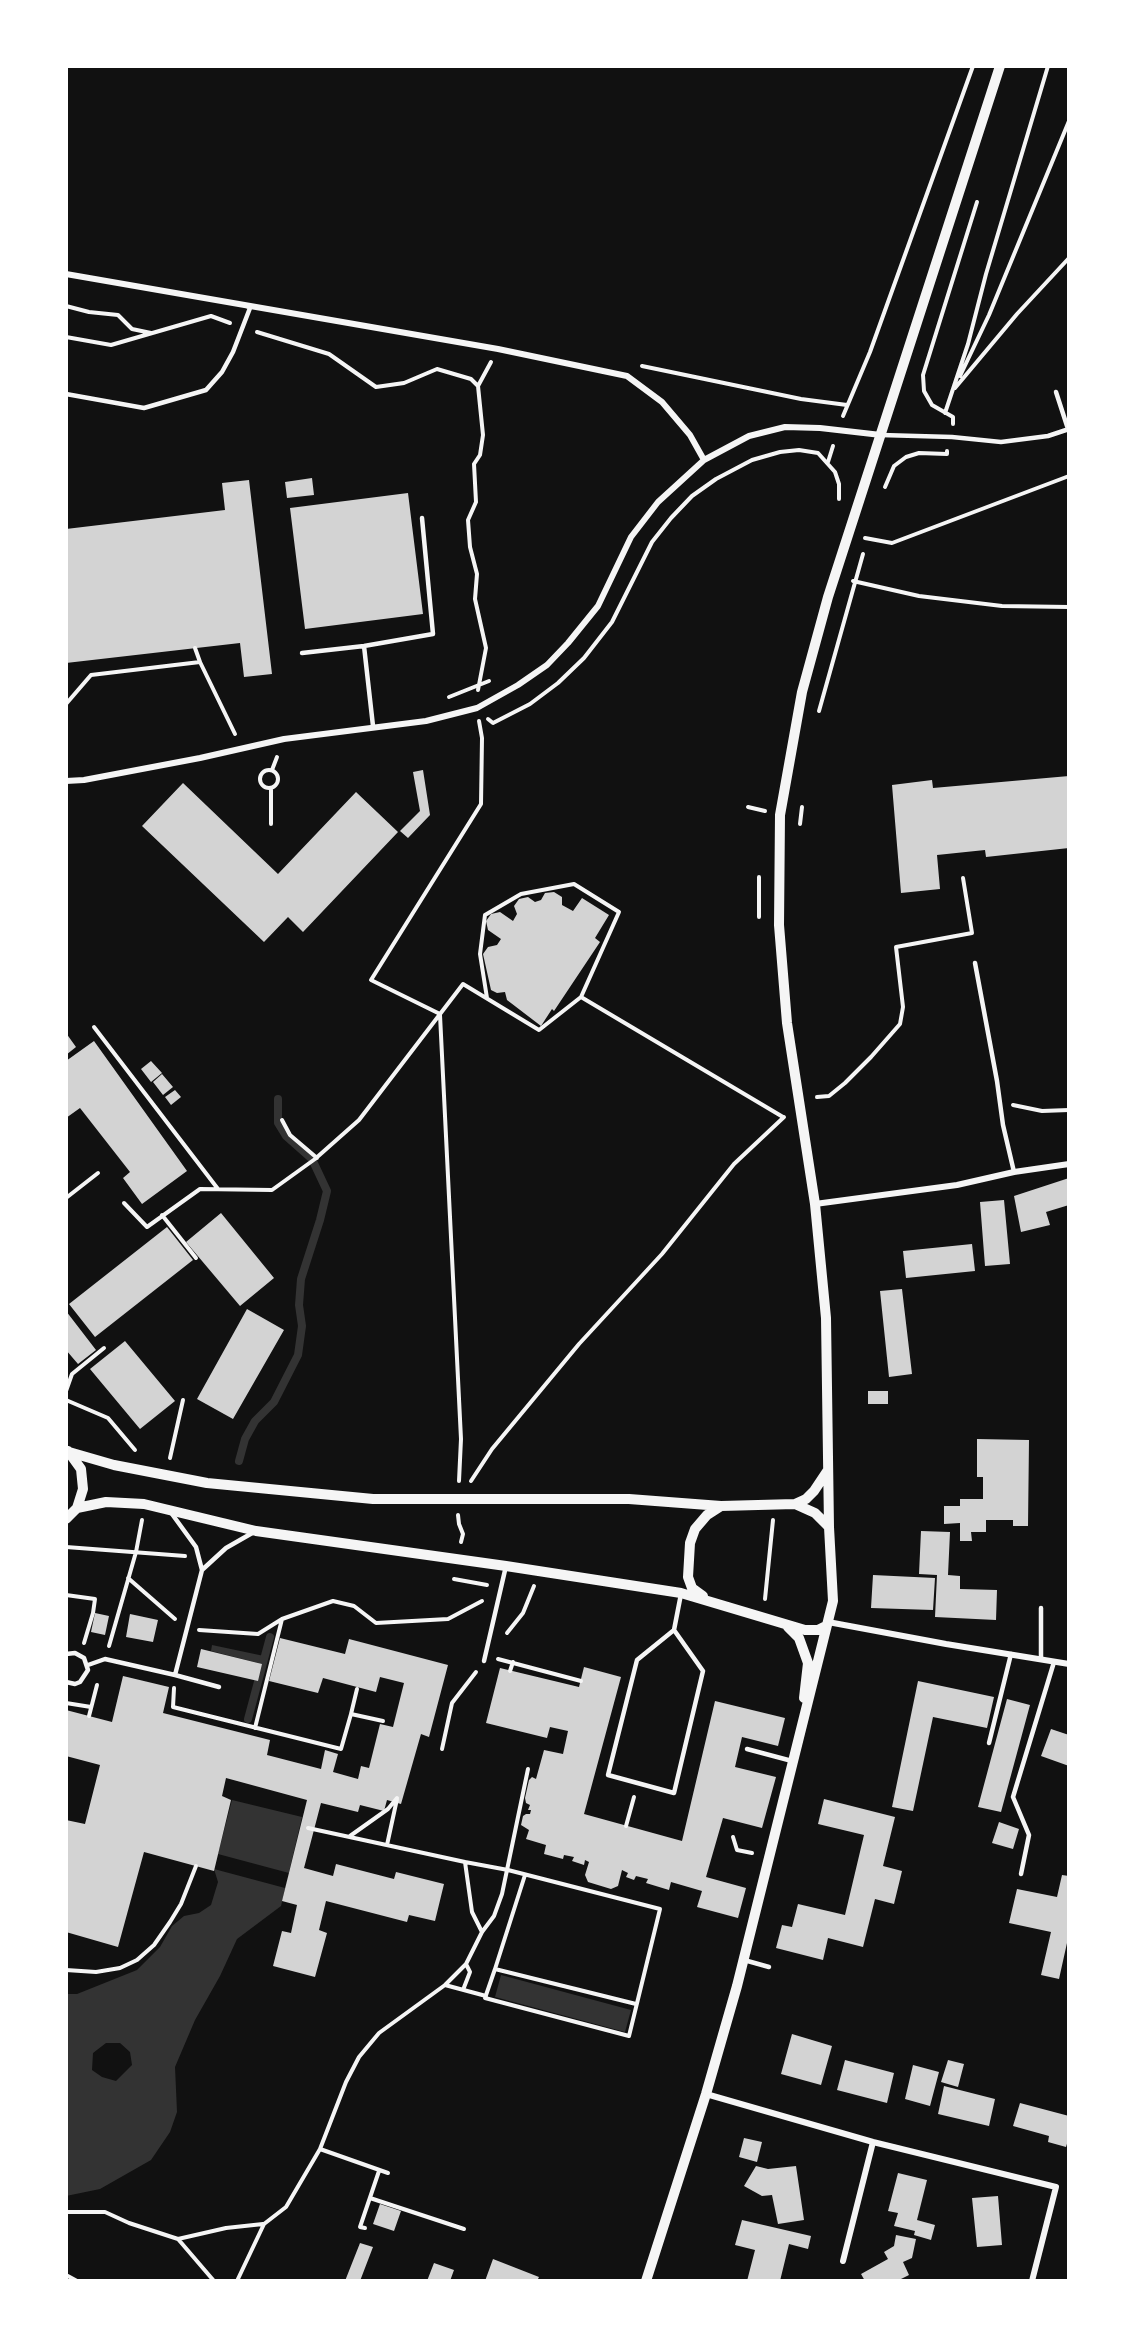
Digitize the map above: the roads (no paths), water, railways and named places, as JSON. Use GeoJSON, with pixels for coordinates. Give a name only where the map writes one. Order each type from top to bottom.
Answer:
{"type":"FeatureCollection","features":[{"type":"Feature","properties":{"kind":"street"},"geometry":{"type":"LineString","coordinates":[[646,2281],[706,2094],[744,1960],[800,1742],[833,1601],[829,1527],[826,1318],[815,1204],[787,1023],[779,925],[780,815],[802,692],[835,576],[1000,66]]}},
{"type":"Feature","properties":{"kind":"street"},"geometry":{"type":"LineString","coordinates":[[66,274],[498,350],[627,376],[662,402],[690,435],[704,460]]}},
{"type":"Feature","properties":{"kind":"street"},"geometry":{"type":"LineString","coordinates":[[66,781],[84,780],[284,739],[426,721],[477,708],[501,696],[538,672],[568,643],[598,606],[631,537],[658,502],[704,460],[749,436],[785,427],[812,427],[880,435]]}},
{"type":"Feature","properties":{"kind":"street"},"geometry":{"type":"LineString","coordinates":[[815,1204],[957,1185],[1014,1172],[1069,1164]]}},
{"type":"Feature","properties":{"kind":"street"},"geometry":{"type":"LineString","coordinates":[[68,1451],[103,1462],[207,1483],[373,1499],[628,1499],[721,1506],[795,1504],[815,1513],[829,1527]]}},
{"type":"Feature","properties":{"kind":"street"},"geometry":{"type":"LineString","coordinates":[[66,1519],[76,1508],[83,1489],[81,1468],[68,1451]]}},
{"type":"Feature","properties":{"kind":"street"},"geometry":{"type":"LineString","coordinates":[[795,1504],[806,1499],[814,1491],[828,1470]]}},
{"type":"Feature","properties":{"kind":"street"},"geometry":{"type":"LineString","coordinates":[[76,1508],[106,1502],[144,1504],[256,1531],[681,1593],[805,1630],[818,1630],[827,1624],[1069,1664]]}},
{"type":"Feature","properties":{"kind":"street"},"geometry":{"type":"LineString","coordinates":[[708,1600],[692,1588],[688,1577],[690,1543],[695,1528],[707,1515],[721,1506]]}},
{"type":"Feature","properties":{"kind":"street"},"geometry":{"type":"LineString","coordinates":[[785,1625],[799,1638],[808,1663],[800,1742]]}},
{"type":"Feature","properties":{"kind":"street"},"geometry":{"type":"LineString","coordinates":[[706,2094],[873,2142],[1056,2187],[1032,2281]]}},
{"type":"Feature","properties":{"kind":"street"},"geometry":{"type":"LineString","coordinates":[[843,2260],[873,2142]]}},
{"type":"Feature","properties":{"kind":"lane"},"geometry":{"type":"LineString","coordinates":[[66,394],[144,408],[206,390],[222,372],[233,352],[250,308],[245,305]]}},
{"type":"Feature","properties":{"kind":"lane"},"geometry":{"type":"LineString","coordinates":[[880,435],[952,437],[1001,442],[1048,436],[1068,429],[1056,392]]}},
{"type":"Feature","properties":{"kind":"lane"},"geometry":{"type":"LineString","coordinates":[[302,653],[363,646],[433,634],[422,518]]}},
{"type":"Feature","properties":{"kind":"lane"},"geometry":{"type":"LineString","coordinates":[[363,646],[373,726]]}},
{"type":"Feature","properties":{"kind":"lane"},"geometry":{"type":"LineString","coordinates":[[975,963],[1003,1125],[1014,1172]]}},
{"type":"Feature","properties":{"kind":"lane"},"geometry":{"type":"LineString","coordinates":[[170,1510],[196,1547],[202,1570],[175,1675]]}},
{"type":"Feature","properties":{"kind":"lane"},"geometry":{"type":"LineString","coordinates":[[202,1570],[226,1548],[256,1531]]}},
{"type":"Feature","properties":{"kind":"lane"},"geometry":{"type":"LineString","coordinates":[[484,1661],[506,1566]]}},
{"type":"Feature","properties":{"kind":"lane"},"geometry":{"type":"LineString","coordinates":[[674,1630],[703,1671],[674,1793],[608,1775],[637,1660],[674,1630],[681,1593]]}},
{"type":"Feature","properties":{"kind":"lane"},"geometry":{"type":"LineString","coordinates":[[1041,1608],[1041,1659]]}},
{"type":"Feature","properties":{"kind":"lane"},"geometry":{"type":"LineString","coordinates":[[66,1654],[79,1654],[87,1665],[87,1674],[80,1682],[75,1684],[66,1682]]}},
{"type":"Feature","properties":{"kind":"lane"},"geometry":{"type":"LineString","coordinates":[[989,1743],[1011,1654]]}},
{"type":"Feature","properties":{"kind":"lane"},"geometry":{"type":"LineString","coordinates":[[87,1665],[105,1659],[219,1687]]}},
{"type":"Feature","properties":{"kind":"lane"},"geometry":{"type":"LineString","coordinates":[[1021,1874],[1029,1835],[1013,1797],[1054,1662]]}},
{"type":"Feature","properties":{"kind":"lane"},"geometry":{"type":"LineString","coordinates":[[747,1749],[795,1761]]}},
{"type":"Feature","properties":{"kind":"lane"},"geometry":{"type":"LineString","coordinates":[[744,1960],[769,1967]]}},
{"type":"Feature","properties":{"kind":"waterway"},"geometry":{"type":"LineString","coordinates":[[239,1461],[245,1439],[255,1421],[274,1402],[298,1355],[302,1326],[299,1305],[301,1279],[327,1191],[312,1159],[286,1136],[278,1123],[278,1099]]}},
{"type":"Feature","properties":{"kind":"waterway"},"geometry":{"type":"LineString","coordinates":[[248,1719],[270,1637]]}}]}
